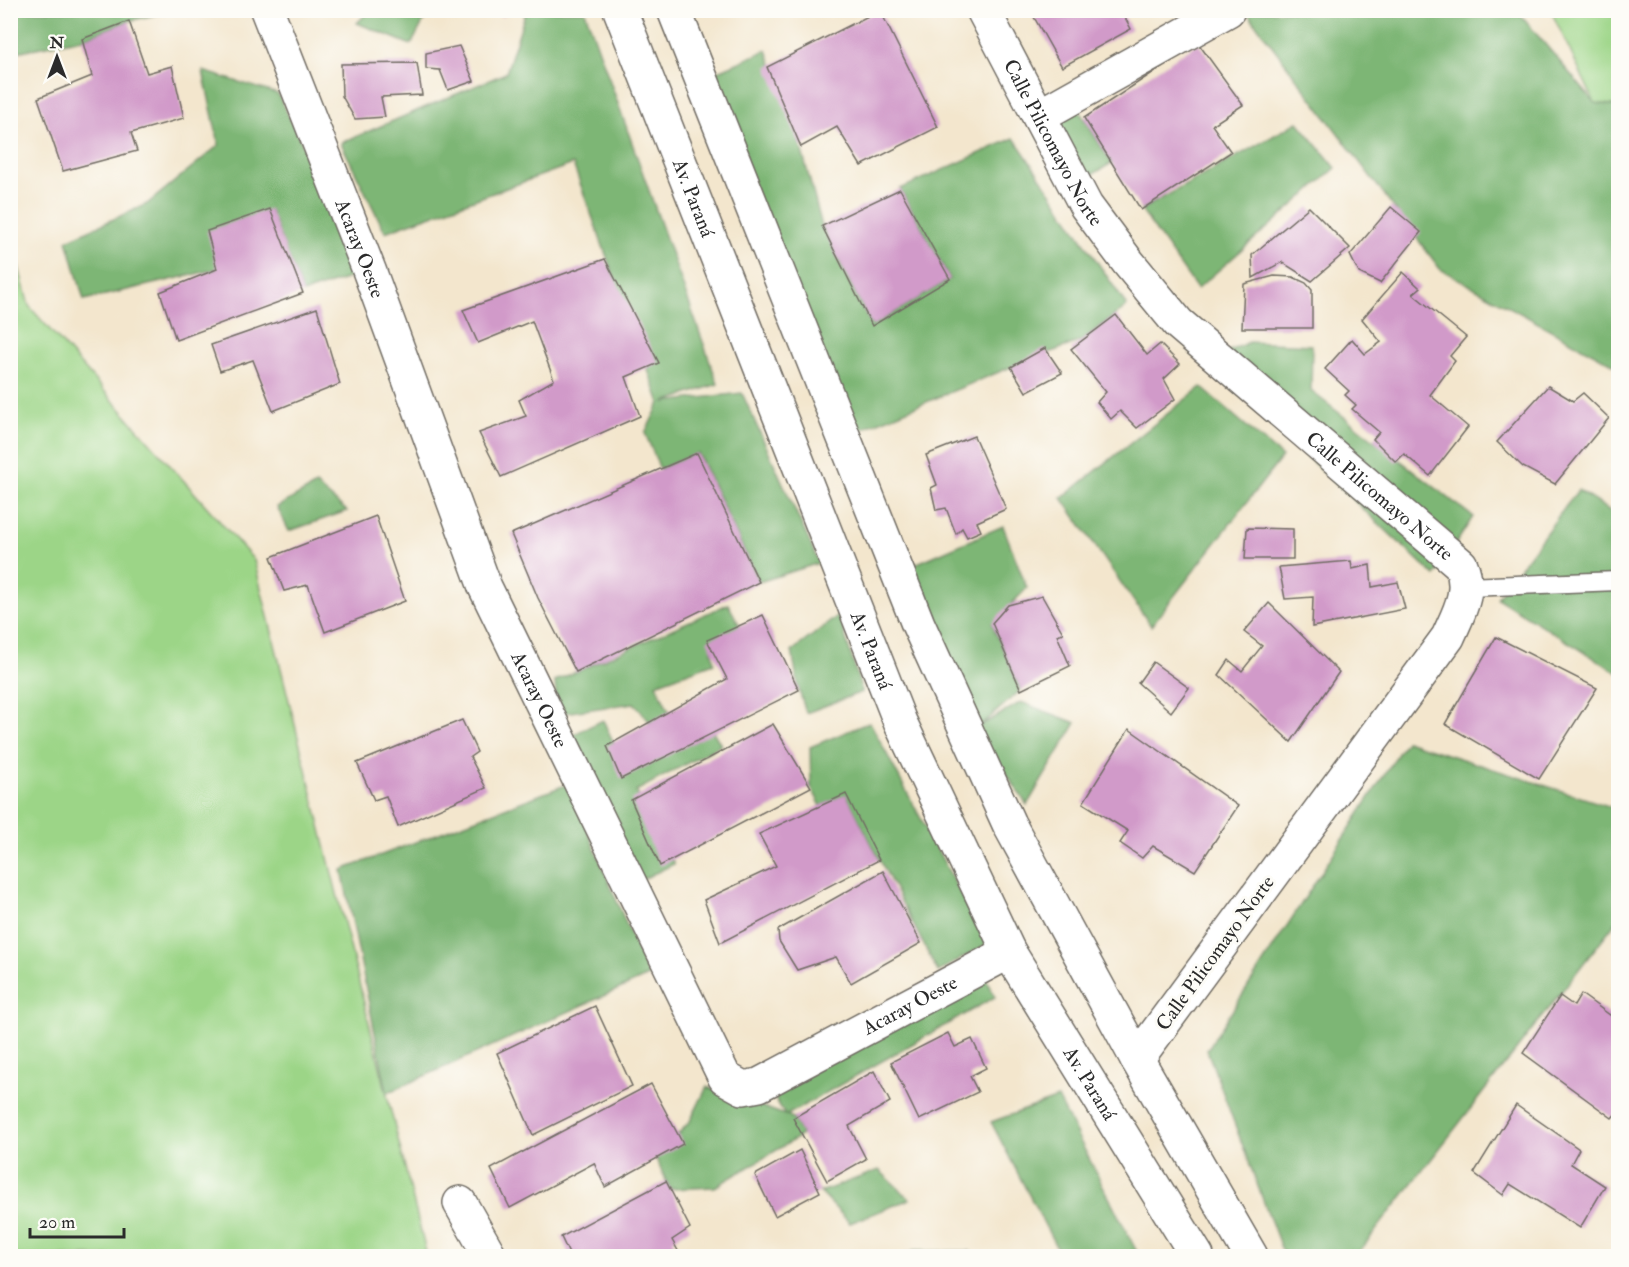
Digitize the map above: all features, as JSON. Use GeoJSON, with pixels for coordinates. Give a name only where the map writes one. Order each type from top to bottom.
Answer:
{"type":"FeatureCollection","features":[{"type":"Feature","properties":{"kind":"street","name":"Acaray Oeste"},"geometry":{"type":"LineString","coordinates":[[267,10],[369,270],[485,587],[725,1078],[743,1088],[759,1085],[1009,952]]}},
{"type":"Feature","properties":{"kind":"street","name":"Av. Paraná"},"geometry":{"type":"LineString","coordinates":[[620,10],[900,722],[1009,952],[1197,1257]]}},
{"type":"Feature","properties":{"kind":"street"},"geometry":{"type":"LineString","coordinates":[[674,10],[918,624],[1009,824],[1137,1059],[1251,1257]]}},
{"type":"Feature","properties":{"kind":"street","name":"Calle Pilicomayo Norte"},"geometry":{"type":"LineString","coordinates":[[983,10],[1086,206],[1178,323],[1461,565],[1467,587],[1461,610],[1448,637],[1137,1059]]}},
{"type":"Feature","properties":{"kind":"street"},"geometry":{"type":"LineString","coordinates":[[1039,116],[1228,10]]}},
{"type":"Feature","properties":{"kind":"street"},"geometry":{"type":"LineString","coordinates":[[812,500],[860,477]]}},
{"type":"Feature","properties":{"kind":"street"},"geometry":{"type":"LineString","coordinates":[[460,1203],[490,1257]]}},
{"type":"Feature","properties":{"kind":"lane"},"geometry":{"type":"LineString","coordinates":[[1467,587],[1618,581]]}},
{"type":"Feature","properties":{"kind":"green space"},"geometry":{"type":"Polygon","coordinates":[[[11,11],[172,11],[129,21],[82,39],[11,53],[11,11]]]}},
{"type":"Feature","properties":{"kind":"green space"},"geometry":{"type":"Polygon","coordinates":[[[369,11],[429,11],[411,45],[357,23],[369,11]]]}},
{"type":"Feature","properties":{"kind":"green space"},"geometry":{"type":"Polygon","coordinates":[[[526,11],[585,11],[718,384],[664,402],[742,393],[819,563],[759,582],[698,453],[660,469],[645,433],[660,403],[573,164],[385,232],[341,143],[506,73],[526,11]]]}},
{"type":"Feature","properties":{"kind":"green space"},"geometry":{"type":"Polygon","coordinates":[[[1246,11],[1517,11],[1595,103],[1618,106],[1618,367],[1440,269],[1246,11]]]}},
{"type":"Feature","properties":{"kind":"green space"},"geometry":{"type":"Polygon","coordinates":[[[1551,11],[1618,11],[1618,106],[1595,103],[1551,11]]]}},
{"type":"Feature","properties":{"kind":"green space"},"geometry":{"type":"Polygon","coordinates":[[[767,50],[801,147],[822,226],[872,326],[950,279],[900,189],[1014,138],[1127,306],[1081,341],[1011,367],[847,435],[705,77],[767,50]]]}},
{"type":"Feature","properties":{"kind":"green space"},"geometry":{"type":"Polygon","coordinates":[[[203,71],[278,94],[364,273],[303,293],[270,210],[217,269],[84,300],[67,240],[147,204],[219,145],[203,71]]]}},
{"type":"Feature","properties":{"kind":"green space"},"geometry":{"type":"Polygon","coordinates":[[[1074,103],[1112,163],[1078,183],[1046,108],[1074,103]]]}},
{"type":"Feature","properties":{"kind":"green space"},"geometry":{"type":"Polygon","coordinates":[[[1298,122],[1336,168],[1197,289],[1141,210],[1298,122]]]}},
{"type":"Feature","properties":{"kind":"green space"},"geometry":{"type":"Polygon","coordinates":[[[10,234],[29,306],[254,560],[427,1256],[11,1256],[10,234]]]}},
{"type":"Feature","properties":{"kind":"green space"},"geometry":{"type":"Polygon","coordinates":[[[1249,342],[1312,345],[1311,391],[1473,517],[1435,576],[1205,362],[1249,342]]]}},
{"type":"Feature","properties":{"kind":"green space"},"geometry":{"type":"Polygon","coordinates":[[[1201,387],[1282,457],[1151,626],[1062,498],[1201,387]]]}},
{"type":"Feature","properties":{"kind":"green space"},"geometry":{"type":"Polygon","coordinates":[[[316,485],[347,511],[289,531],[277,507],[316,485]]]}},
{"type":"Feature","properties":{"kind":"green space"},"geometry":{"type":"Polygon","coordinates":[[[1578,490],[1618,516],[1618,673],[1497,598],[1578,490]]]}},
{"type":"Feature","properties":{"kind":"green space"},"geometry":{"type":"Polygon","coordinates":[[[1003,526],[1027,588],[992,624],[1021,690],[980,726],[1021,702],[1076,723],[1027,805],[977,729],[906,568],[1003,526]]]}},
{"type":"Feature","properties":{"kind":"green space"},"geometry":{"type":"Polygon","coordinates":[[[728,604],[743,631],[711,644],[714,663],[656,684],[672,717],[654,727],[634,703],[557,714],[555,681],[728,604]]]}},
{"type":"Feature","properties":{"kind":"green space"},"geometry":{"type":"Polygon","coordinates":[[[839,615],[862,692],[806,713],[792,651],[839,615]]]}},
{"type":"Feature","properties":{"kind":"green space"},"geometry":{"type":"Polygon","coordinates":[[[603,720],[626,769],[710,726],[721,745],[636,791],[674,864],[639,881],[574,734],[603,720]]]}},
{"type":"Feature","properties":{"kind":"green space"},"geometry":{"type":"Polygon","coordinates":[[[870,722],[987,944],[938,972],[846,795],[821,806],[811,787],[810,747],[870,722]]]}},
{"type":"Feature","properties":{"kind":"green space"},"geometry":{"type":"Polygon","coordinates":[[[1406,741],[1618,809],[1618,919],[1356,1256],[1284,1256],[1207,1050],[1406,741]]]}},
{"type":"Feature","properties":{"kind":"green space"},"geometry":{"type":"Polygon","coordinates":[[[568,784],[648,976],[387,1093],[342,870],[568,784]]]}},
{"type":"Feature","properties":{"kind":"green space"},"geometry":{"type":"Polygon","coordinates":[[[984,974],[995,997],[787,1115],[793,1118],[802,1135],[715,1187],[670,1189],[656,1159],[690,1121],[707,1087],[785,1115],[771,1091],[984,974]]]}},
{"type":"Feature","properties":{"kind":"green space"},"geometry":{"type":"Polygon","coordinates":[[[1058,1098],[1139,1256],[1061,1256],[991,1122],[1058,1098]]]}},
{"type":"Feature","properties":{"kind":"green space"},"geometry":{"type":"Polygon","coordinates":[[[879,1170],[910,1199],[850,1223],[820,1192],[879,1170]]]}},
{"type":"Feature","properties":{"kind":"green space"},"geometry":{"type":"Polygon","coordinates":[[[914,1251],[970,1251],[980,1256],[902,1256],[914,1251]]]}},
{"type":"Feature","properties":{"kind":"building"},"geometry":{"type":"Polygon","coordinates":[[[498,10],[517,10],[517,11],[501,17],[498,10]]]}},
{"type":"Feature","properties":{"kind":"building"},"geometry":{"type":"Polygon","coordinates":[[[880,10],[938,127],[861,166],[837,127],[801,147],[767,67],[880,10]]]}},
{"type":"Feature","properties":{"kind":"building"},"geometry":{"type":"Polygon","coordinates":[[[1030,10],[1121,10],[1131,29],[1062,67],[1030,10]]]}},
{"type":"Feature","properties":{"kind":"building"},"geometry":{"type":"Polygon","coordinates":[[[129,21],[147,73],[172,66],[184,118],[131,133],[137,151],[63,171],[38,98],[92,76],[82,39],[129,21]]]}},
{"type":"Feature","properties":{"kind":"building"},"geometry":{"type":"Polygon","coordinates":[[[1198,43],[1243,105],[1212,125],[1231,152],[1141,210],[1084,118],[1198,43]]]}},
{"type":"Feature","properties":{"kind":"building"},"geometry":{"type":"Polygon","coordinates":[[[459,46],[474,81],[448,90],[440,70],[426,69],[426,53],[459,46]]]}},
{"type":"Feature","properties":{"kind":"building"},"geometry":{"type":"Polygon","coordinates":[[[417,63],[422,95],[381,97],[385,117],[355,119],[342,96],[341,64],[417,63]]]}},
{"type":"Feature","properties":{"kind":"building"},"geometry":{"type":"Polygon","coordinates":[[[900,189],[950,279],[872,326],[822,226],[900,189]]]}},
{"type":"Feature","properties":{"kind":"building"},"geometry":{"type":"Polygon","coordinates":[[[1309,207],[1350,248],[1312,281],[1282,262],[1253,278],[1252,255],[1309,207]]]}},
{"type":"Feature","properties":{"kind":"building"},"geometry":{"type":"Polygon","coordinates":[[[1391,207],[1421,232],[1380,283],[1359,273],[1350,255],[1391,207]]]}},
{"type":"Feature","properties":{"kind":"building"},"geometry":{"type":"Polygon","coordinates":[[[270,209],[303,293],[176,340],[160,292],[217,269],[207,231],[270,209]]]}},
{"type":"Feature","properties":{"kind":"building"},"geometry":{"type":"Polygon","coordinates":[[[605,259],[659,363],[626,377],[640,416],[501,477],[479,433],[526,416],[519,400],[554,380],[532,321],[478,343],[463,310],[605,259]]]}},
{"type":"Feature","properties":{"kind":"building"},"geometry":{"type":"Polygon","coordinates":[[[1403,272],[1420,288],[1413,294],[1466,337],[1450,356],[1455,361],[1430,395],[1468,427],[1430,476],[1404,454],[1396,462],[1373,439],[1379,432],[1352,409],[1356,405],[1345,395],[1349,391],[1325,369],[1352,339],[1365,354],[1381,342],[1362,319],[1403,272]]]}},
{"type":"Feature","properties":{"kind":"building"},"geometry":{"type":"Polygon","coordinates":[[[1274,276],[1293,277],[1306,283],[1312,290],[1312,328],[1242,328],[1244,284],[1274,276]]]}},
{"type":"Feature","properties":{"kind":"building"},"geometry":{"type":"Polygon","coordinates":[[[317,308],[340,384],[273,411],[253,360],[220,371],[211,345],[317,308]]]}},
{"type":"Feature","properties":{"kind":"building"},"geometry":{"type":"Polygon","coordinates":[[[1116,315],[1147,355],[1160,344],[1180,364],[1164,379],[1175,399],[1137,428],[1120,411],[1111,419],[1097,402],[1106,392],[1071,349],[1116,315]]]}},
{"type":"Feature","properties":{"kind":"building"},"geometry":{"type":"Polygon","coordinates":[[[1045,348],[1062,373],[1026,392],[1011,367],[1045,348]]]}},
{"type":"Feature","properties":{"kind":"building"},"geometry":{"type":"Polygon","coordinates":[[[1548,386],[1573,401],[1583,393],[1609,418],[1555,484],[1523,467],[1497,442],[1548,386]]]}},
{"type":"Feature","properties":{"kind":"building"},"geometry":{"type":"Polygon","coordinates":[[[974,436],[1006,509],[977,522],[981,531],[967,537],[962,528],[956,534],[946,508],[936,510],[931,488],[937,485],[926,455],[974,436]]]}},
{"type":"Feature","properties":{"kind":"building"},"geometry":{"type":"Polygon","coordinates":[[[697,453],[759,582],[576,672],[538,598],[511,534],[697,453]]]}},
{"type":"Feature","properties":{"kind":"building"},"geometry":{"type":"Polygon","coordinates":[[[376,516],[405,601],[325,632],[308,585],[284,591],[271,557],[376,516]]]}},
{"type":"Feature","properties":{"kind":"building"},"geometry":{"type":"Polygon","coordinates":[[[1247,528],[1293,529],[1293,559],[1245,559],[1247,528]]]}},
{"type":"Feature","properties":{"kind":"building"},"geometry":{"type":"Polygon","coordinates":[[[1351,561],[1352,569],[1370,565],[1372,587],[1398,582],[1405,609],[1312,627],[1313,597],[1285,599],[1279,567],[1351,561]]]}},
{"type":"Feature","properties":{"kind":"building"},"geometry":{"type":"Polygon","coordinates":[[[1042,596],[1063,633],[1057,635],[1070,666],[1021,690],[992,623],[1008,605],[1042,596]]]}},
{"type":"Feature","properties":{"kind":"building"},"geometry":{"type":"Polygon","coordinates":[[[1269,603],[1339,672],[1291,742],[1219,675],[1229,660],[1242,671],[1262,646],[1244,632],[1269,603]]]}},
{"type":"Feature","properties":{"kind":"building"},"geometry":{"type":"Polygon","coordinates":[[[763,615],[799,690],[621,779],[607,746],[727,679],[707,640],[763,615]]]}},
{"type":"Feature","properties":{"kind":"building"},"geometry":{"type":"Polygon","coordinates":[[[1496,637],[1597,688],[1539,779],[1445,724],[1496,637]]]}},
{"type":"Feature","properties":{"kind":"building"},"geometry":{"type":"Polygon","coordinates":[[[1153,662],[1189,688],[1171,712],[1138,683],[1153,662]]]}},
{"type":"Feature","properties":{"kind":"building"},"geometry":{"type":"Polygon","coordinates":[[[462,720],[477,752],[470,757],[486,788],[398,827],[386,796],[374,800],[357,763],[462,720]]]}},
{"type":"Feature","properties":{"kind":"building"},"geometry":{"type":"Polygon","coordinates":[[[773,724],[811,787],[660,866],[631,800],[773,724]]]}},
{"type":"Feature","properties":{"kind":"building"},"geometry":{"type":"Polygon","coordinates":[[[1129,729],[1238,806],[1195,871],[1153,846],[1142,858],[1120,843],[1128,831],[1083,803],[1129,729]]]}},
{"type":"Feature","properties":{"kind":"building"},"geometry":{"type":"Polygon","coordinates":[[[846,794],[879,860],[720,943],[704,900],[776,866],[759,834],[846,794]]]}},
{"type":"Feature","properties":{"kind":"building"},"geometry":{"type":"Polygon","coordinates":[[[883,871],[921,943],[851,983],[836,957],[797,970],[779,941],[778,930],[883,871]]]}},
{"type":"Feature","properties":{"kind":"building"},"geometry":{"type":"Polygon","coordinates":[[[1581,994],[1618,1021],[1618,1111],[1612,1118],[1523,1053],[1560,996],[1574,1006],[1581,994]]]}},
{"type":"Feature","properties":{"kind":"building"},"geometry":{"type":"Polygon","coordinates":[[[595,1006],[632,1086],[533,1135],[497,1053],[595,1006]]]}},
{"type":"Feature","properties":{"kind":"building"},"geometry":{"type":"Polygon","coordinates":[[[948,1033],[955,1047],[972,1039],[986,1068],[970,1076],[978,1092],[919,1120],[891,1062],[948,1033]]]}},
{"type":"Feature","properties":{"kind":"building"},"geometry":{"type":"Polygon","coordinates":[[[874,1071],[890,1102],[849,1126],[866,1159],[827,1181],[793,1118],[874,1071]]]}},
{"type":"Feature","properties":{"kind":"building"},"geometry":{"type":"Polygon","coordinates":[[[651,1084],[683,1144],[605,1187],[594,1163],[510,1208],[491,1169],[651,1084]]]}},
{"type":"Feature","properties":{"kind":"building"},"geometry":{"type":"Polygon","coordinates":[[[1516,1105],[1579,1149],[1571,1164],[1605,1186],[1580,1228],[1510,1184],[1503,1195],[1474,1173],[1516,1105]]]}},
{"type":"Feature","properties":{"kind":"building"},"geometry":{"type":"Polygon","coordinates":[[[800,1150],[820,1192],[775,1216],[755,1175],[800,1150]]]}},
{"type":"Feature","properties":{"kind":"building"},"geometry":{"type":"Polygon","coordinates":[[[666,1181],[690,1228],[672,1240],[681,1256],[570,1256],[561,1237],[666,1181]]]}}]}
